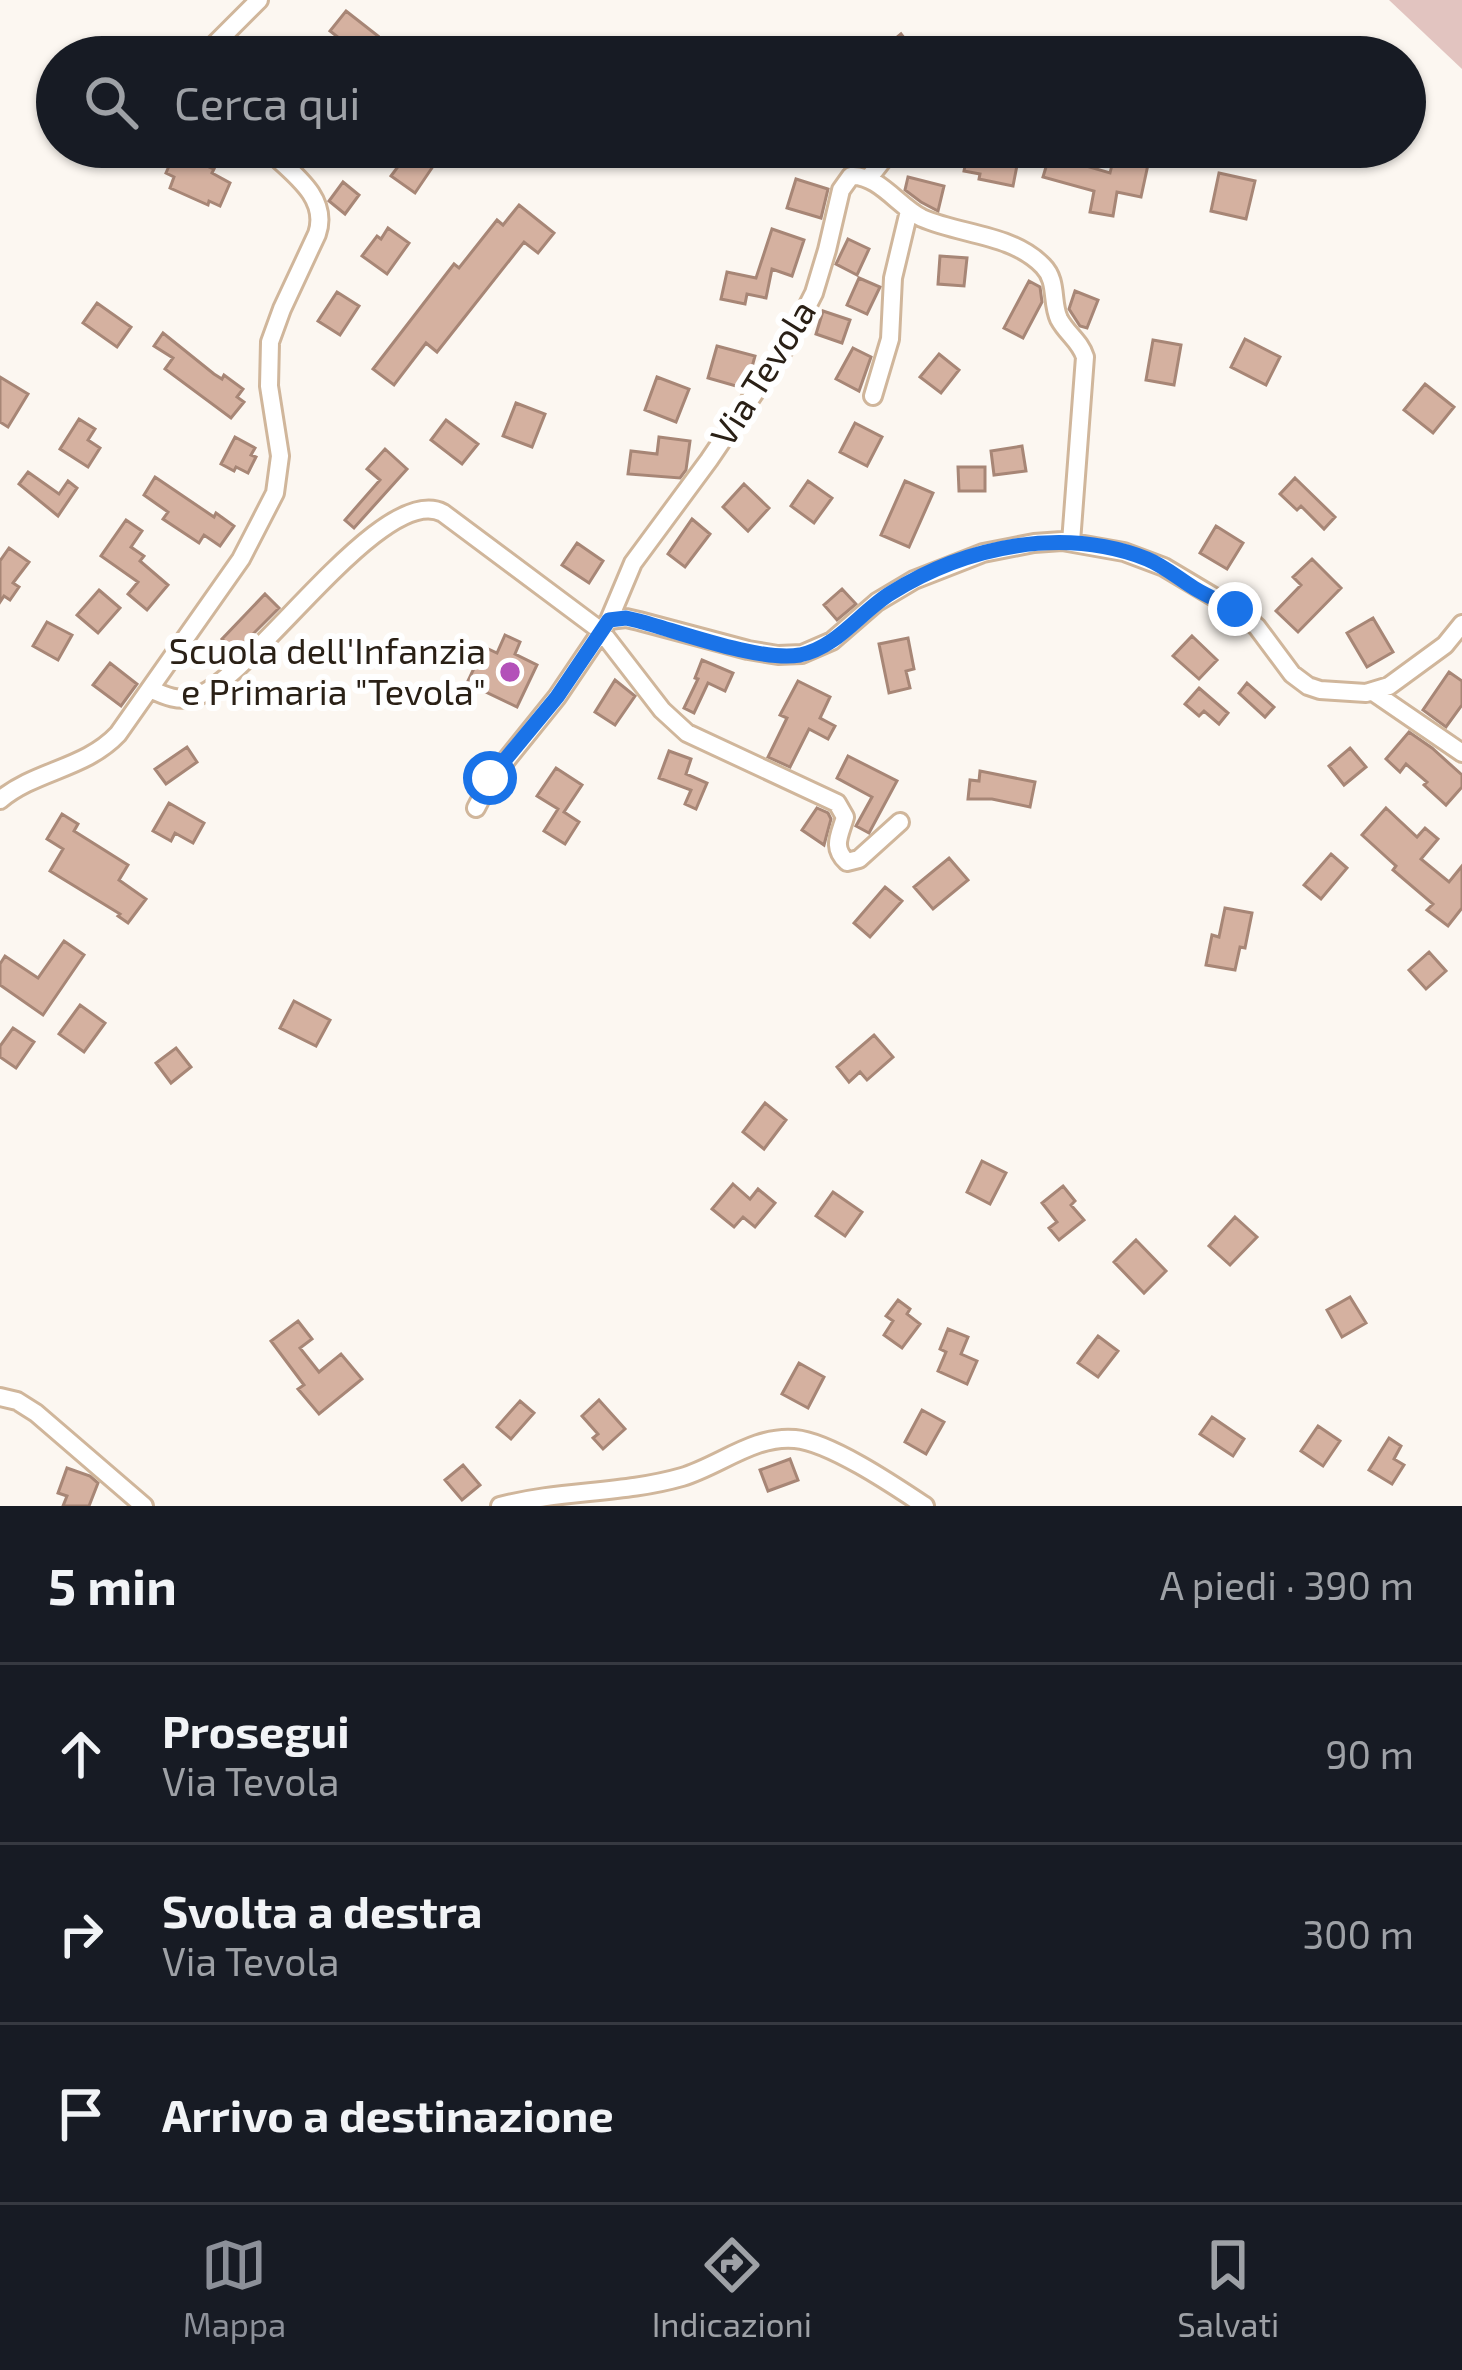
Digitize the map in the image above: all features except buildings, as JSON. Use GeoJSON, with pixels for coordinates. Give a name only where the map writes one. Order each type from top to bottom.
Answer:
{"type":"FeatureCollection","features":[{"type":"Feature","properties":{"kind":"street"},"geometry":{"type":"LineString","coordinates":[[223,36],[259,0]]}},
{"type":"Feature","properties":{"kind":"street"},"geometry":{"type":"LineString","coordinates":[[0,800],[24,784],[78,764],[123,729],[242,560],[263,521],[277,487],[280,456],[269,386],[271,342],[321,214],[310,191],[286,168]]}},
{"type":"Feature","properties":{"kind":"street"},"geometry":{"type":"LineString","coordinates":[[877,168],[868,179],[909,211],[948,229],[1003,242],[1041,263],[1049,274],[1057,314],[1085,358],[1071,542]]}},
{"type":"Feature","properties":{"kind":"street","name":"Via Tevola"},"geometry":{"type":"LineString","coordinates":[[476,808],[490,778],[557,697],[605,626],[633,563],[784,350],[804,315],[825,260],[842,185],[855,175],[868,179]]}},
{"type":"Feature","properties":{"kind":"street"},"geometry":{"type":"LineString","coordinates":[[873,396],[890,338],[893,278],[909,211]]}},
{"type":"Feature","properties":{"kind":"street"},"geometry":{"type":"LineString","coordinates":[[150,689],[184,699],[211,689],[330,573],[382,531],[428,507],[605,626],[657,704],[687,733],[840,805],[845,817],[837,844],[844,860],[855,861],[900,822]]}},
{"type":"Feature","properties":{"kind":"street"},"geometry":{"type":"LineString","coordinates":[[605,626],[626,618],[748,650],[796,655],[825,645],[878,602],[926,574],[997,550],[1071,542],[1149,560],[1235,609],[1257,627],[1292,674],[1308,686],[1334,692],[1373,692],[1404,677],[1462,625]]}},
{"type":"Feature","properties":{"kind":"street"},"geometry":{"type":"LineString","coordinates":[[1373,692],[1462,753]]}},
{"type":"Feature","properties":{"kind":"street"},"geometry":{"type":"LineString","coordinates":[[0,1397],[36,1413],[144,1506]]}},
{"type":"Feature","properties":{"kind":"street"},"geometry":{"type":"LineString","coordinates":[[500,1506],[664,1481],[707,1468],[762,1442],[789,1438],[826,1448],[925,1506]]}},
{"type":"Feature","properties":{"kind":"shaded area"},"geometry":{"type":"Polygon","coordinates":[[[1389,0],[1462,0],[1462,69],[1389,0]]]}},
{"type":"Feature","properties":{"kind":"place","name":"Scuola dell'Infanzia e Primaria \"Tevola\""},"geometry":{"type":"Point","coordinates":[510,672]}},
{"type":"Feature","properties":{"kind":"route"},"geometry":{"type":"LineString","coordinates":[[490,778],[557,697],[609,620],[626,618],[769,654],[805,654],[832,641],[878,602],[914,580],[983,554],[1062,541],[1149,560],[1235,609]]}}]}
